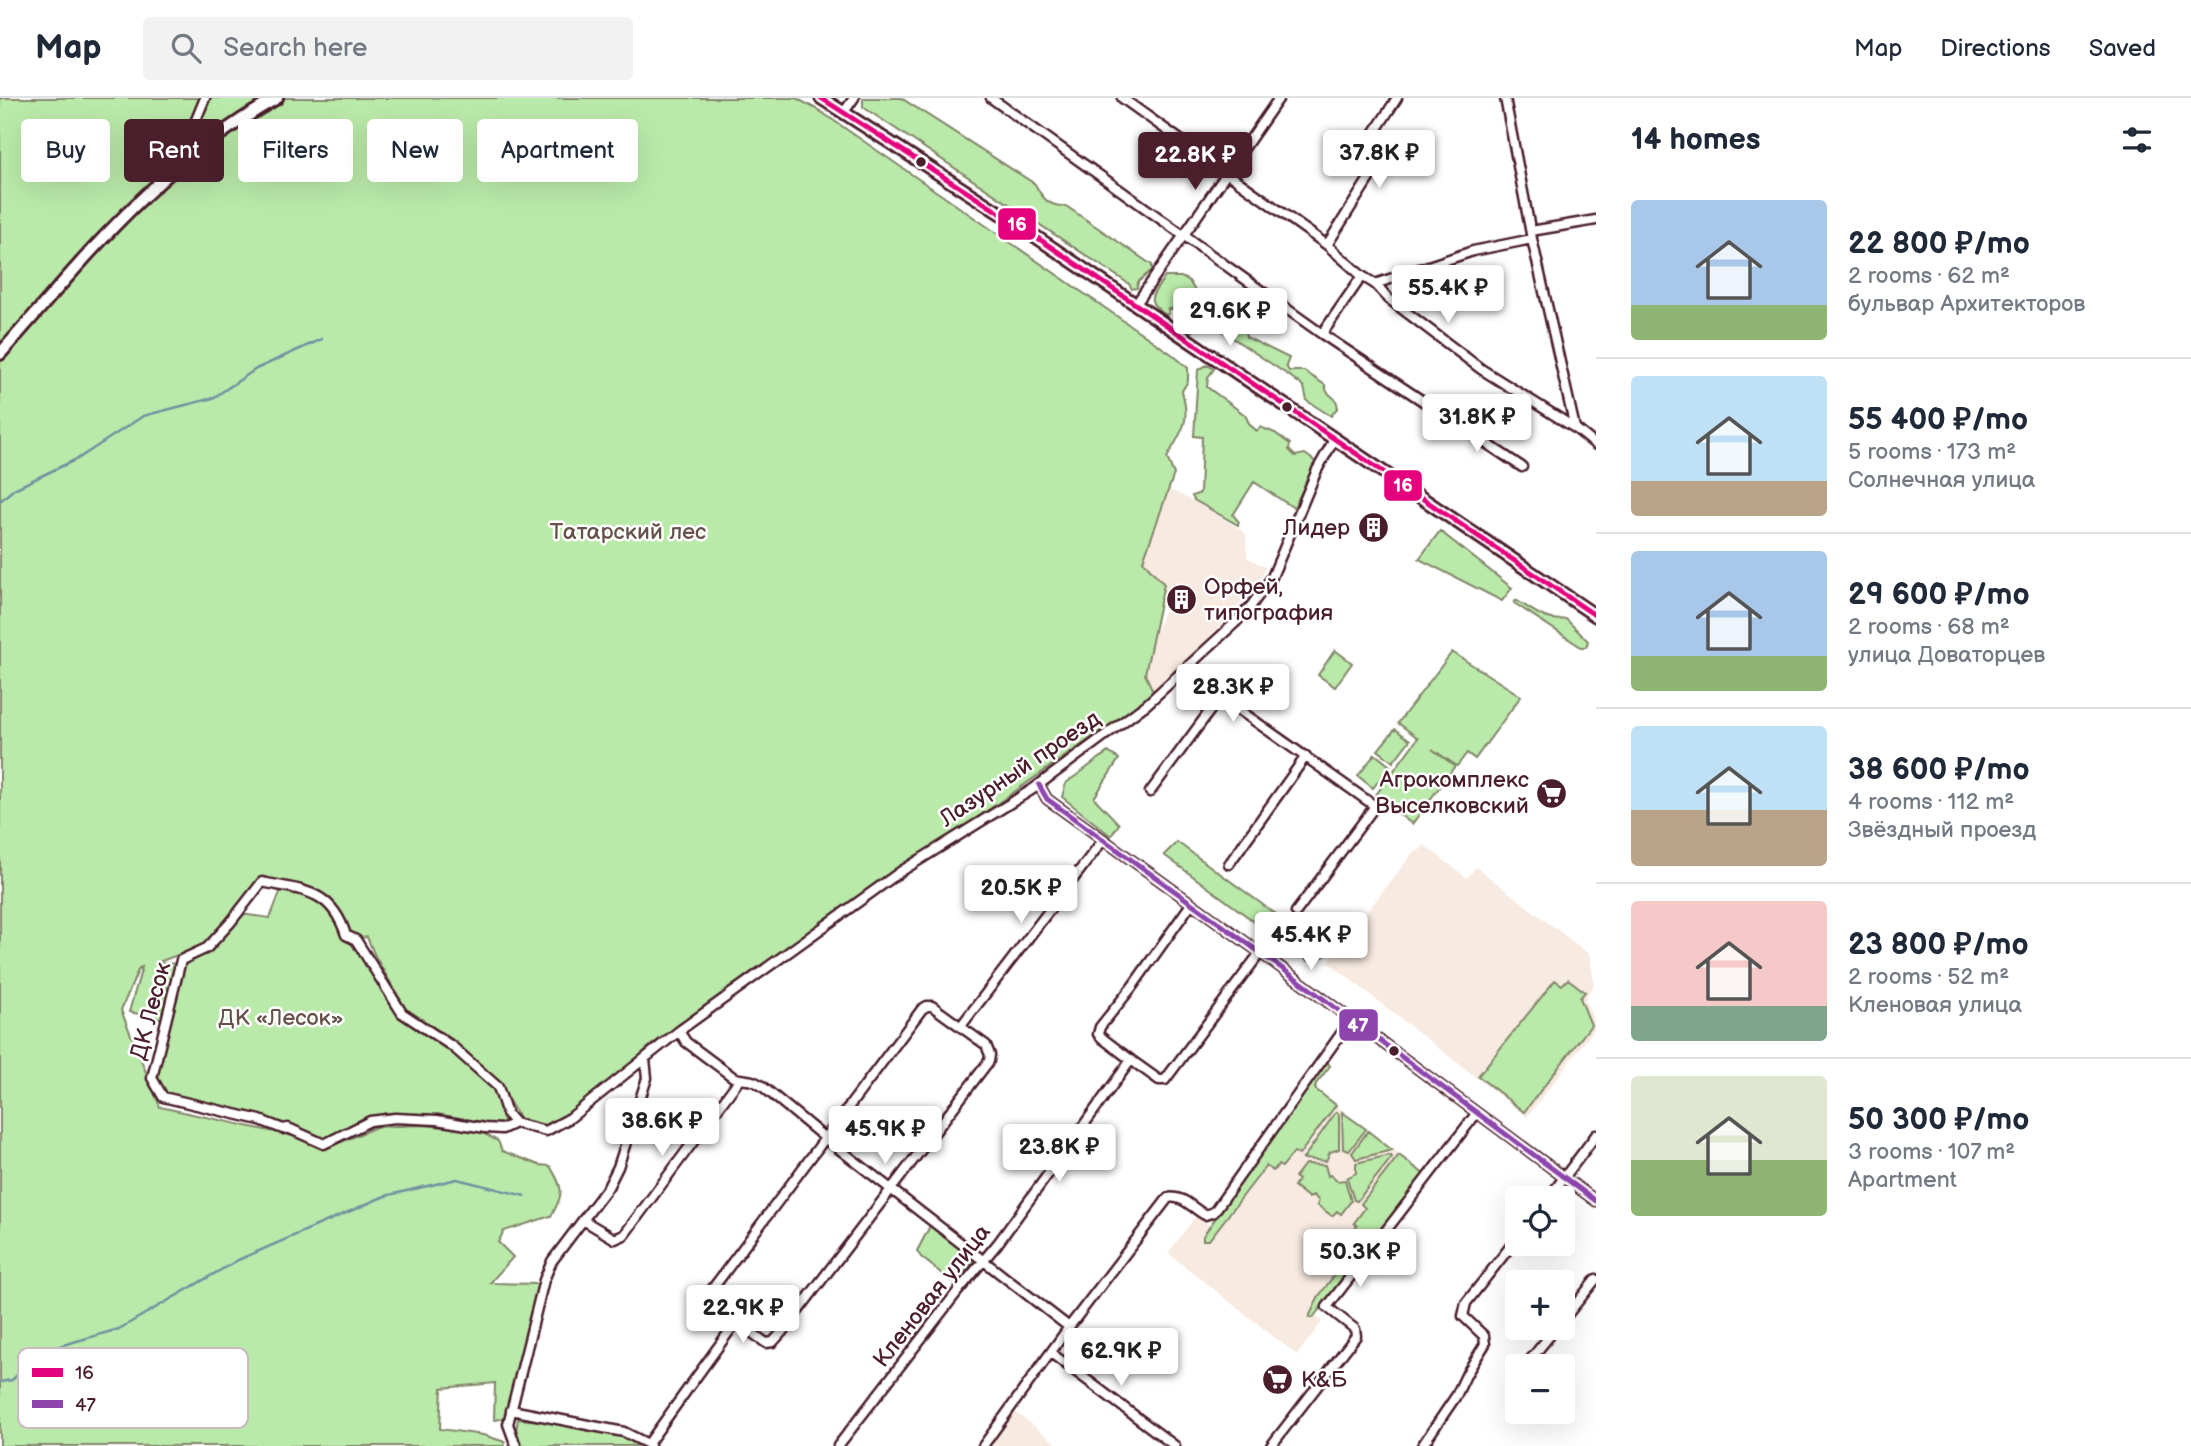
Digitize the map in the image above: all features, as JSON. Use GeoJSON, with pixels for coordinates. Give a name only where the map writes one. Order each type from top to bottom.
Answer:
{"type":"FeatureCollection","features":[{"type":"Feature","properties":{"kind":"main road"},"geometry":{"type":"LineString","coordinates":[[224,132],[277,98]]}},
{"type":"Feature","properties":{"kind":"main road"},"geometry":{"type":"LineString","coordinates":[[821,98],[1136,304],[1596,615]]}},
{"type":"Feature","properties":{"kind":"main road"},"geometry":{"type":"LineString","coordinates":[[0,354],[128,214],[161,182]]}},
{"type":"Feature","properties":{"kind":"street"},"geometry":{"type":"LineString","coordinates":[[196,119],[205,98]]}},
{"type":"Feature","properties":{"kind":"street"},"geometry":{"type":"LineString","coordinates":[[844,112],[854,98]]}},
{"type":"Feature","properties":{"kind":"street"},"geometry":{"type":"LineString","coordinates":[[991,98],[1322,334],[1522,467]]}},
{"type":"Feature","properties":{"kind":"street"},"geometry":{"type":"LineString","coordinates":[[1122,98],[1327,245],[1375,284],[1389,299],[1481,369],[1575,428],[1596,445]]}},
{"type":"Feature","properties":{"kind":"street"},"geometry":{"type":"LineString","coordinates":[[1136,304],[1279,98]]}},
{"type":"Feature","properties":{"kind":"street"},"geometry":{"type":"LineString","coordinates":[[1327,245],[1375,169],[1377,163],[1370,153],[1369,141],[1397,98]]}},
{"type":"Feature","properties":{"kind":"street"},"geometry":{"type":"LineString","coordinates":[[1505,98],[1531,235],[1575,428]]}},
{"type":"Feature","properties":{"kind":"street"},"geometry":{"type":"LineString","coordinates":[[1375,284],[1473,251],[1596,220]]}},
{"type":"Feature","properties":{"kind":"street"},"geometry":{"type":"LineString","coordinates":[[1322,334],[1363,276]]}},
{"type":"Feature","properties":{"kind":"street","name":"Лазурный проезд"},"geometry":{"type":"LineString","coordinates":[[645,1059],[679,1031],[900,872],[1039,785],[1147,704],[1193,663],[1251,606],[1268,584],[1317,470],[1335,438]]}},
{"type":"Feature","properties":{"kind":"street"},"geometry":{"type":"LineString","coordinates":[[1193,663],[1202,682],[1220,697],[1375,806],[1296,912]]}},
{"type":"Feature","properties":{"kind":"street"},"geometry":{"type":"LineString","coordinates":[[1150,792],[1220,697]]}},
{"type":"Feature","properties":{"kind":"street"},"geometry":{"type":"LineString","coordinates":[[1229,863],[1306,756]]}},
{"type":"Feature","properties":{"kind":"street"},"geometry":{"type":"LineString","coordinates":[[1039,785],[1047,799],[1596,1201]]}},
{"type":"Feature","properties":{"kind":"street"},"geometry":{"type":"LineString","coordinates":[[961,1026],[1103,840]]}},
{"type":"Feature","properties":{"kind":"street","name":"ДК Лесок"},"geometry":{"type":"LineString","coordinates":[[515,1123],[502,1129],[437,1120],[395,1118],[370,1121],[324,1144],[288,1128],[283,1129],[260,1120],[163,1097],[152,1078],[181,960],[206,948],[230,923],[262,882],[327,901],[340,916],[346,935],[356,940],[402,1013],[453,1047],[498,1087],[508,1114],[515,1123],[546,1131],[570,1118],[645,1059]]}},
{"type":"Feature","properties":{"kind":"street"},"geometry":{"type":"LineString","coordinates":[[1191,904],[1100,1027],[1098,1034],[1159,1080],[1165,1080],[1260,953]]}},
{"type":"Feature","properties":{"kind":"street"},"geometry":{"type":"LineString","coordinates":[[932,1006],[961,1026],[986,1045],[989,1061],[782,1332],[773,1342],[760,1340],[714,1305],[709,1298],[710,1292],[922,1009],[932,1006]]}},
{"type":"Feature","properties":{"kind":"street"},"geometry":{"type":"LineString","coordinates":[[983,1446],[1069,1326],[1168,1198],[1183,1199],[1205,1215],[1214,1212],[1350,1021]]}},
{"type":"Feature","properties":{"kind":"street"},"geometry":{"type":"LineString","coordinates":[[679,1031],[686,1042],[739,1080],[754,1080],[1069,1326]]}},
{"type":"Feature","properties":{"kind":"street"},"geometry":{"type":"LineString","coordinates":[[516,1446],[508,1424],[544,1280],[552,1261],[608,1187],[618,1167],[647,1078],[645,1059]]}},
{"type":"Feature","properties":{"kind":"street","name":"Кленовая улица"},"geometry":{"type":"LineString","coordinates":[[838,1446],[982,1259],[998,1243],[1131,1060]]}},
{"type":"Feature","properties":{"kind":"street"},"geometry":{"type":"LineString","coordinates":[[583,1220],[615,1239],[624,1235],[739,1080]]}},
{"type":"Feature","properties":{"kind":"street"},"geometry":{"type":"LineString","coordinates":[[1271,1446],[1356,1336],[1355,1329],[1327,1307],[1476,1114]]}},
{"type":"Feature","properties":{"kind":"street"},"geometry":{"type":"LineString","coordinates":[[1557,1186],[1596,1135]]}},
{"type":"Feature","properties":{"kind":"street"},"geometry":{"type":"LineString","coordinates":[[1422,1446],[1456,1396],[1485,1344],[1484,1336],[1463,1316],[1466,1303],[1505,1253]]}},
{"type":"Feature","properties":{"kind":"street"},"geometry":{"type":"LineString","coordinates":[[1575,1305],[1596,1279]]}},
{"type":"Feature","properties":{"kind":"street"},"geometry":{"type":"LineString","coordinates":[[511,1410],[624,1432],[649,1445],[736,1322]]}},
{"type":"Feature","properties":{"kind":"street"},"geometry":{"type":"LineString","coordinates":[[1535,1354],[1546,1340]]}},
{"type":"Feature","properties":{"kind":"street"},"geometry":{"type":"LineString","coordinates":[[1051,1353],[1175,1446]]}},
{"type":"Feature","properties":{"kind":"shaded area"},"geometry":{"type":"Polygon","coordinates":[[[1170,490],[1243,531],[1246,535],[1247,557],[1266,568],[1254,589],[1155,692],[1138,674],[1169,600],[1139,559],[1170,490]]]}},
{"type":"Feature","properties":{"kind":"shaded area"},"geometry":{"type":"Polygon","coordinates":[[[1424,845],[1467,878],[1476,867],[1590,955],[1594,984],[1585,999],[1596,1027],[1527,1117],[1328,962],[1415,850],[1418,852],[1424,845]]]}},
{"type":"Feature","properties":{"kind":"shaded area"},"geometry":{"type":"Polygon","coordinates":[[[1309,1085],[1426,1174],[1315,1315],[1322,1322],[1297,1355],[1168,1253],[1196,1216],[1210,1226],[1309,1085]]]}},
{"type":"Feature","properties":{"kind":"shaded area"},"geometry":{"type":"Polygon","coordinates":[[[1015,1412],[1060,1446],[991,1446],[1015,1412]]]}},
{"type":"Feature","properties":{"kind":"green space","name":"Татарский лес"},"geometry":{"type":"Polygon","coordinates":[[[0,98],[796,98],[820,111],[1188,368],[1188,381],[1182,391],[1186,412],[1184,426],[1167,458],[1174,474],[1143,561],[1164,584],[1145,674],[1153,691],[1146,700],[651,1045],[598,1093],[554,1122],[538,1128],[520,1119],[501,1088],[453,1040],[406,1009],[367,937],[361,938],[353,934],[336,916],[345,941],[353,943],[403,1018],[453,1049],[496,1089],[506,1116],[504,1125],[480,1125],[385,1113],[327,1139],[292,1125],[164,1093],[156,1073],[168,1020],[129,1012],[142,967],[139,968],[121,1010],[160,1107],[297,1137],[328,1148],[376,1127],[422,1125],[477,1130],[498,1141],[502,1151],[539,1165],[550,1166],[561,1191],[556,1208],[551,1216],[504,1231],[498,1242],[513,1257],[490,1283],[538,1284],[506,1418],[494,1420],[495,1383],[442,1388],[440,1429],[483,1435],[505,1442],[504,1446],[0,1446],[0,98]],[[263,878],[233,917],[202,946],[156,963],[183,964],[213,944],[241,914],[270,918],[281,890],[320,899],[310,888],[263,878]]]}},
{"type":"Feature","properties":{"kind":"green space"},"geometry":{"type":"Polygon","coordinates":[[[863,98],[901,98],[1035,184],[1047,201],[1066,206],[1152,265],[1152,270],[1138,282],[1137,288],[1132,289],[1129,284],[863,107],[863,98]]]}},
{"type":"Feature","properties":{"kind":"green space"},"geometry":{"type":"Polygon","coordinates":[[[1165,277],[1181,277],[1189,281],[1200,299],[1215,313],[1226,316],[1245,330],[1246,337],[1289,358],[1286,366],[1289,371],[1304,371],[1325,385],[1338,407],[1331,416],[1307,401],[1304,387],[1291,377],[1210,323],[1200,325],[1192,331],[1184,327],[1186,318],[1174,309],[1168,309],[1169,313],[1166,315],[1159,310],[1152,297],[1165,277]]]}},
{"type":"Feature","properties":{"kind":"green space"},"geometry":{"type":"Polygon","coordinates":[[[1207,365],[1214,369],[1208,377],[1207,387],[1245,415],[1257,431],[1260,427],[1275,433],[1290,444],[1289,450],[1295,456],[1305,454],[1316,462],[1294,508],[1254,482],[1233,515],[1239,522],[1238,525],[1194,500],[1192,496],[1200,493],[1202,437],[1194,436],[1198,370],[1207,365]]]}},
{"type":"Feature","properties":{"kind":"green space"},"geometry":{"type":"Polygon","coordinates":[[[1440,531],[1512,588],[1502,601],[1419,559],[1440,531]]]}},
{"type":"Feature","properties":{"kind":"green space"},"geometry":{"type":"Polygon","coordinates":[[[1516,600],[1546,617],[1566,619],[1588,641],[1586,647],[1581,647],[1514,603],[1516,600]]]}},
{"type":"Feature","properties":{"kind":"green space"},"geometry":{"type":"Polygon","coordinates":[[[1335,650],[1352,663],[1335,687],[1318,675],[1335,650]]]}},
{"type":"Feature","properties":{"kind":"green space"},"geometry":{"type":"Polygon","coordinates":[[[1452,652],[1521,696],[1475,759],[1467,753],[1457,766],[1432,749],[1455,766],[1412,824],[1375,796],[1418,738],[1398,723],[1452,652]]]}},
{"type":"Feature","properties":{"kind":"green space"},"geometry":{"type":"Polygon","coordinates":[[[1395,729],[1410,740],[1393,762],[1378,750],[1395,729]]]}},
{"type":"Feature","properties":{"kind":"green space"},"geometry":{"type":"Polygon","coordinates":[[[1108,752],[1119,759],[1094,798],[1119,824],[1111,836],[1062,797],[1066,783],[1108,752]]]}},
{"type":"Feature","properties":{"kind":"green space"},"geometry":{"type":"Polygon","coordinates":[[[1375,754],[1390,766],[1373,788],[1358,776],[1375,754]]]}},
{"type":"Feature","properties":{"kind":"green space"},"geometry":{"type":"Polygon","coordinates":[[[1177,842],[1309,935],[1325,952],[1325,956],[1308,961],[1164,855],[1177,842]]]}},
{"type":"Feature","properties":{"kind":"green space"},"geometry":{"type":"Polygon","coordinates":[[[1568,979],[1585,992],[1580,998],[1591,1025],[1524,1112],[1478,1076],[1555,980],[1562,985],[1568,979]]]}},
{"type":"Feature","properties":{"kind":"green space"},"geometry":{"type":"Polygon","coordinates":[[[1327,1061],[1330,1066],[1315,1089],[1336,1105],[1299,1155],[1294,1152],[1282,1167],[1278,1165],[1273,1171],[1266,1166],[1209,1240],[1203,1240],[1203,1236],[1327,1061]]]}},
{"type":"Feature","properties":{"kind":"green space"},"geometry":{"type":"Polygon","coordinates":[[[1336,1112],[1339,1114],[1339,1149],[1330,1152],[1326,1161],[1303,1159],[1336,1112]]]}},
{"type":"Feature","properties":{"kind":"green space"},"geometry":{"type":"Polygon","coordinates":[[[1342,1112],[1366,1129],[1349,1151],[1343,1149],[1342,1112]]]}},
{"type":"Feature","properties":{"kind":"green space"},"geometry":{"type":"Polygon","coordinates":[[[1368,1131],[1392,1150],[1356,1159],[1352,1153],[1368,1131]]]}},
{"type":"Feature","properties":{"kind":"green space"},"geometry":{"type":"Polygon","coordinates":[[[1390,1155],[1392,1157],[1357,1201],[1354,1200],[1347,1178],[1356,1173],[1356,1163],[1390,1155]]]}},
{"type":"Feature","properties":{"kind":"green space"},"geometry":{"type":"Polygon","coordinates":[[[1399,1155],[1425,1175],[1313,1318],[1309,1317],[1319,1296],[1360,1240],[1352,1233],[1357,1226],[1354,1223],[1365,1208],[1361,1204],[1399,1155]]]}},
{"type":"Feature","properties":{"kind":"green space"},"geometry":{"type":"Polygon","coordinates":[[[1305,1164],[1325,1165],[1328,1176],[1337,1181],[1345,1180],[1351,1201],[1341,1214],[1337,1211],[1332,1216],[1317,1205],[1319,1201],[1313,1195],[1309,1198],[1294,1186],[1298,1180],[1295,1177],[1305,1164]]]}},
{"type":"Feature","properties":{"kind":"green space"},"geometry":{"type":"Polygon","coordinates":[[[930,1226],[973,1258],[973,1262],[958,1281],[951,1281],[917,1251],[930,1226]]]}},
{"type":"Feature","properties":{"kind":"green space"},"geometry":{"type":"Polygon","coordinates":[[[518,1419],[621,1429],[657,1446],[519,1446],[516,1430],[518,1419]]]}},
{"type":"Feature","properties":{"kind":"waterway"},"geometry":{"type":"LineString","coordinates":[[0,501],[14,489],[79,458],[143,416],[213,398],[256,369],[322,339]]}},
{"type":"Feature","properties":{"kind":"waterway"},"geometry":{"type":"LineString","coordinates":[[52,1348],[119,1329],[238,1260],[385,1196],[457,1179],[525,1196]]}},
{"type":"Feature","properties":{"kind":"waterway"},"geometry":{"type":"LineString","coordinates":[[0,1382],[12,1380],[18,1374]]}},
{"type":"Feature","properties":{"kind":"transit line","name":"16"},"geometry":{"type":"LineString","coordinates":[[821,98],[1020,226],[1596,616]]}},
{"type":"Feature","properties":{"kind":"transit line","name":"47"},"geometry":{"type":"LineString","coordinates":[[1039,785],[1047,799],[1298,980],[1596,1201]]}},
{"type":"Feature","properties":{"kind":"place","name":"Лидер"},"geometry":{"type":"Point","coordinates":[1373,528]}},
{"type":"Feature","properties":{"kind":"place","name":"Орфей, типография"},"geometry":{"type":"Point","coordinates":[1181,600]}},
{"type":"Feature","properties":{"kind":"place","name":"Агрокомплекс Выселковский"},"geometry":{"type":"Point","coordinates":[1552,793]}},
{"type":"Feature","properties":{"kind":"place","name":"К&Б"},"geometry":{"type":"Point","coordinates":[1278,1380]}},
{"type":"Feature","properties":{"kind":"park label","name":"ДК «Лесок»"},"geometry":{"type":"Point","coordinates":[281,1018]}}]}
